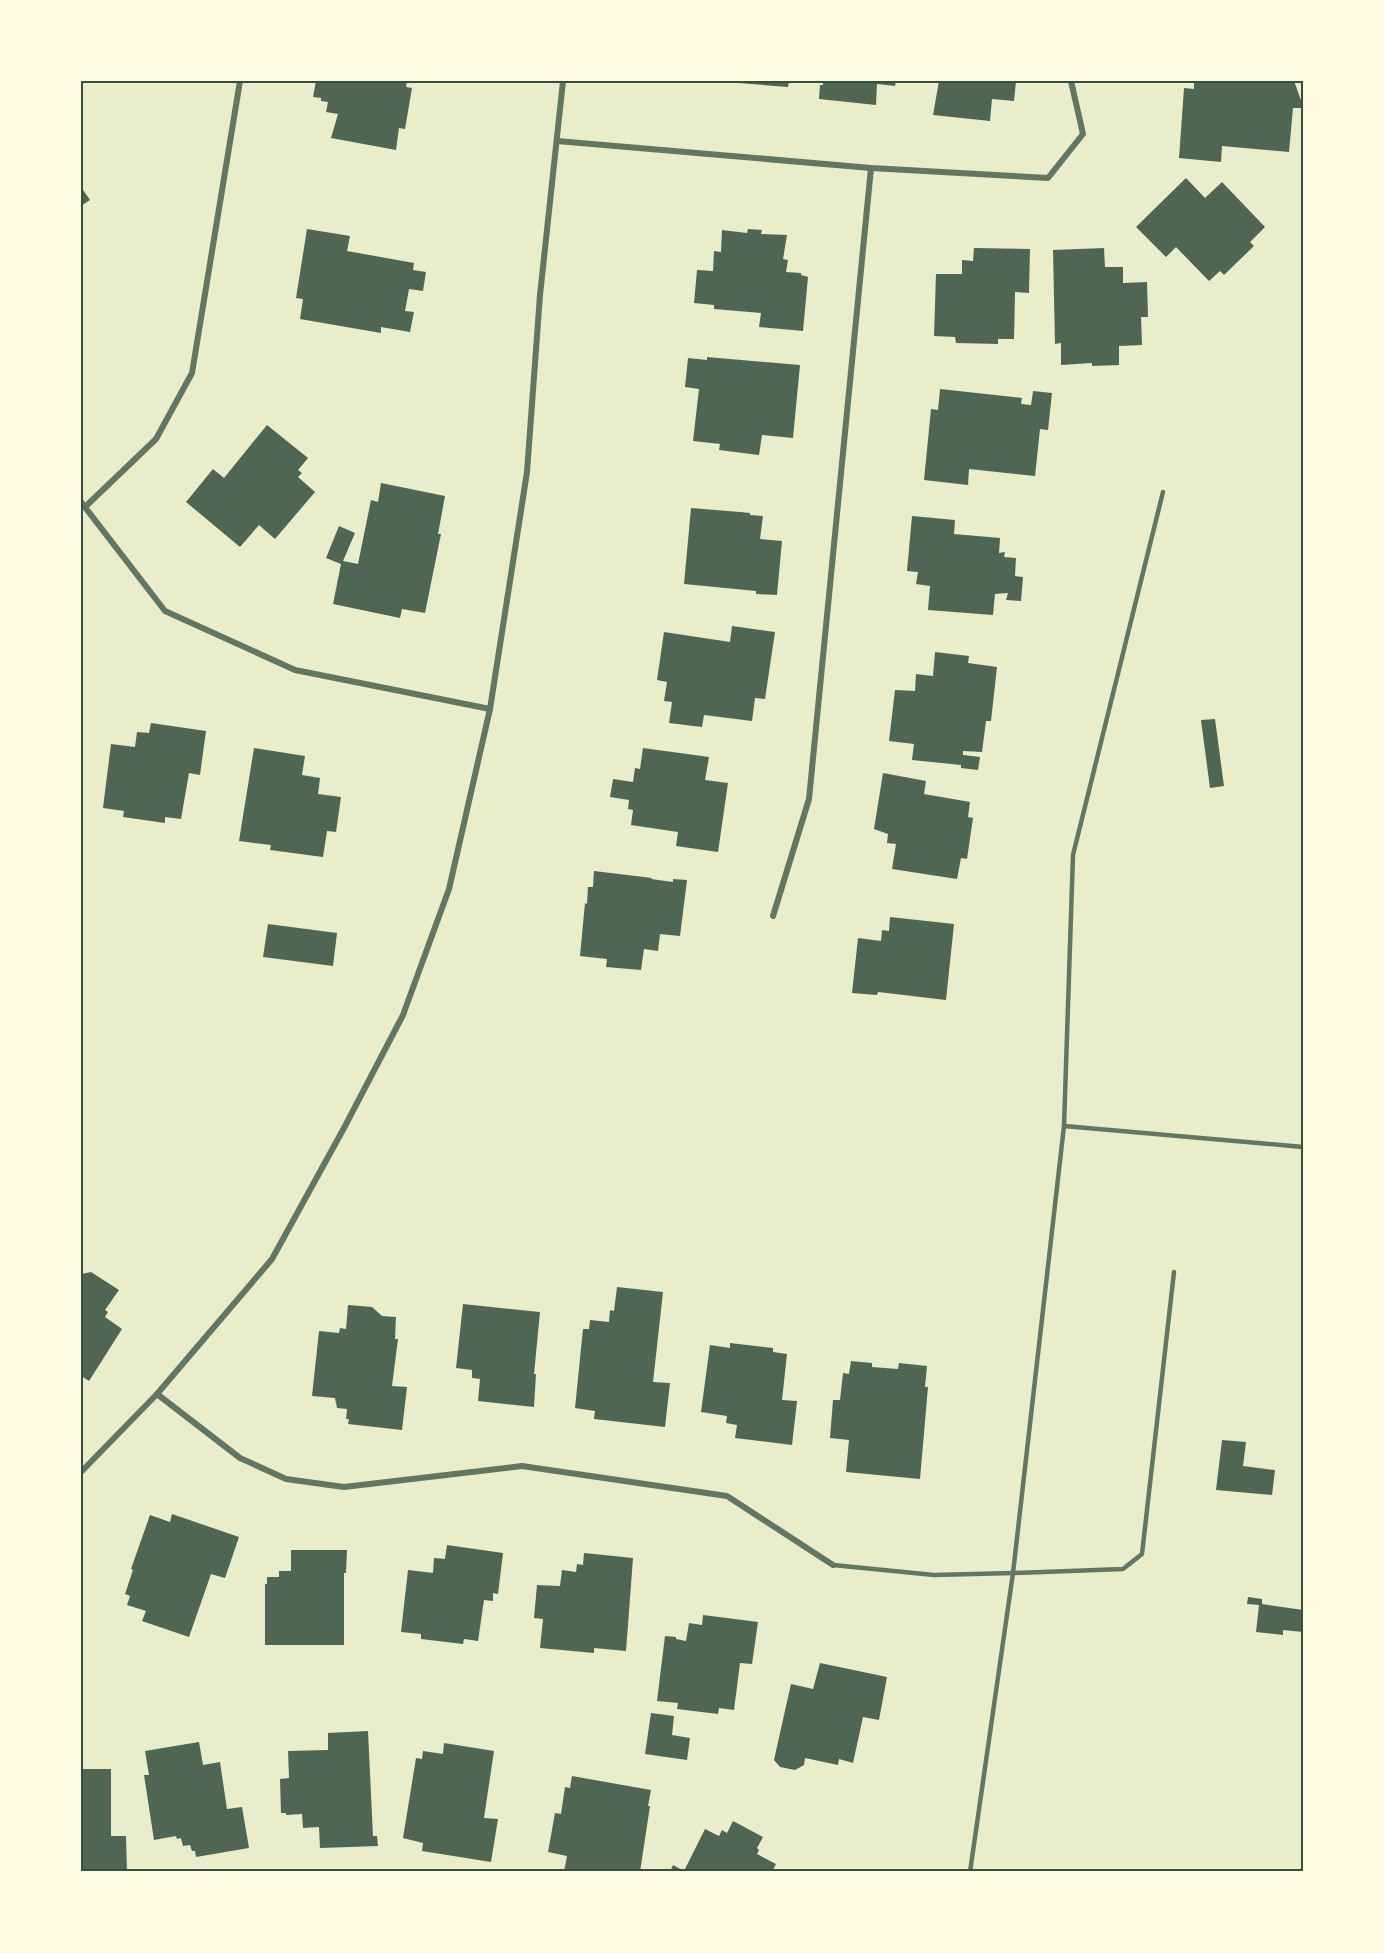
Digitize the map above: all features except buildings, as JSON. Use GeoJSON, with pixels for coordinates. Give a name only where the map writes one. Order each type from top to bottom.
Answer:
{"type":"FeatureCollection","features":[{"type":"Feature","properties":{"kind":"street"},"geometry":{"type":"LineString","coordinates":[[240,81],[192,373],[156,439],[83,504],[165,611],[295,670],[490,709]]}},
{"type":"Feature","properties":{"kind":"street"},"geometry":{"type":"LineString","coordinates":[[81,1472],[157,1394],[272,1259],[403,1015],[449,890],[490,709],[527,472],[540,295],[564,81]]}},
{"type":"Feature","properties":{"kind":"street"},"geometry":{"type":"LineString","coordinates":[[557,141],[871,168],[1048,178],[1083,134],[1071,81]]}},
{"type":"Feature","properties":{"kind":"street"},"geometry":{"type":"LineString","coordinates":[[773,916],[809,799],[871,168]]}},
{"type":"Feature","properties":{"kind":"street"},"geometry":{"type":"LineString","coordinates":[[157,1394],[240,1458],[286,1479],[344,1487],[522,1466],[727,1496],[833,1566]]}},
{"type":"Feature","properties":{"kind":"lane"},"geometry":{"type":"LineString","coordinates":[[970,1872],[1012,1573],[1064,1126],[1073,855],[1163,492]]}},
{"type":"Feature","properties":{"kind":"lane"},"geometry":{"type":"LineString","coordinates":[[1064,1126],[1303,1148]]}},
{"type":"Feature","properties":{"kind":"lane"},"geometry":{"type":"LineString","coordinates":[[833,1566],[934,1575],[1123,1569],[1142,1554],[1174,1272]]}}]}
